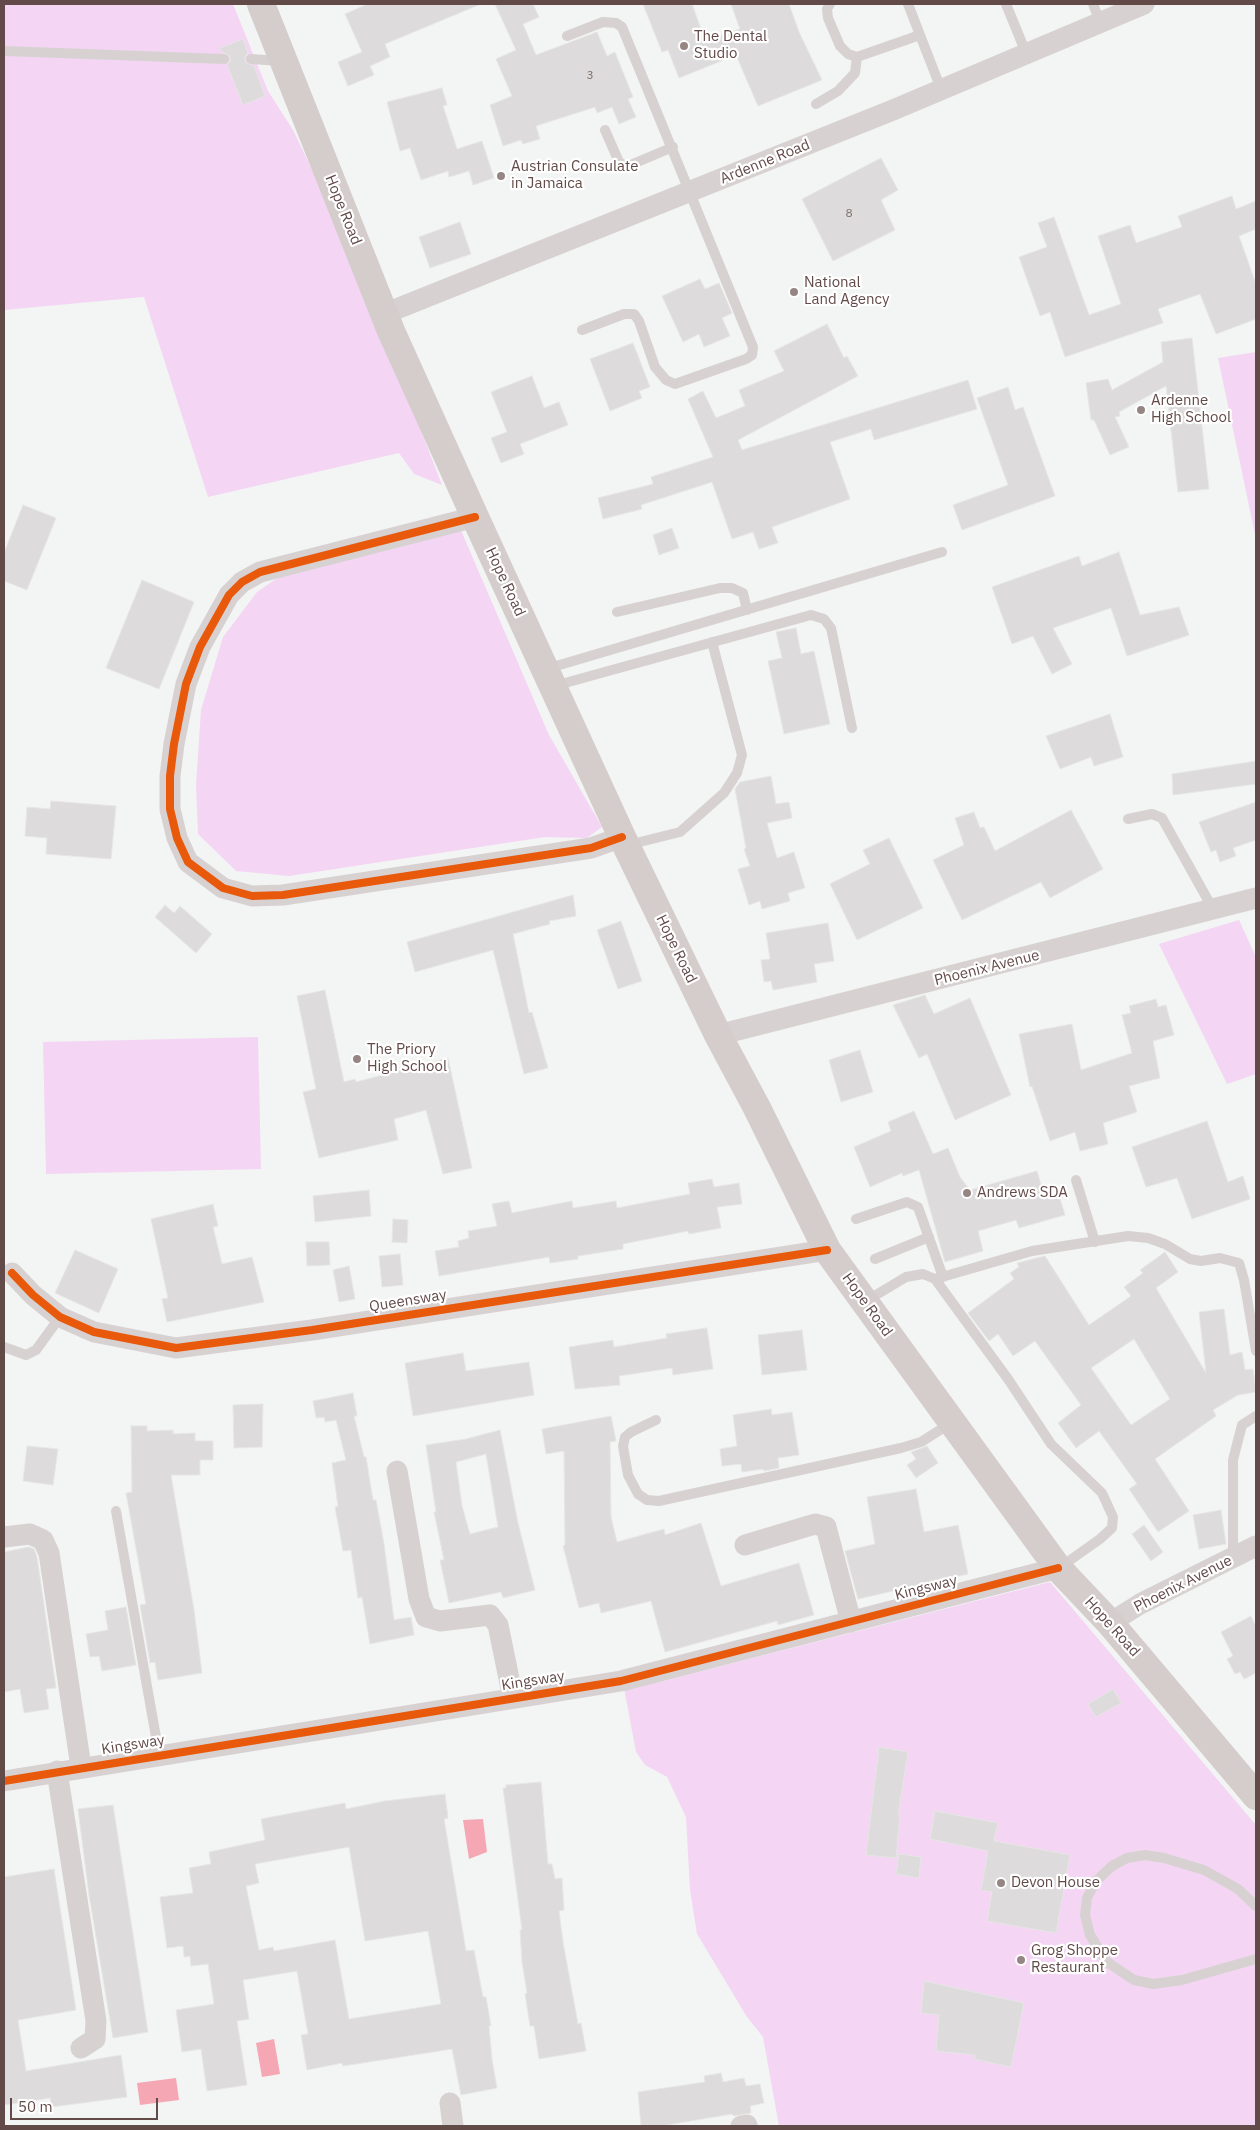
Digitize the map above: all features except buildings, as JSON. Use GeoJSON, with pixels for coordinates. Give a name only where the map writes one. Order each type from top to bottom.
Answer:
{"type":"FeatureCollection","features":[{"type":"Feature","properties":{"kind":"main road","name":"Hope Road"},"geometry":{"type":"LineString","coordinates":[[262,4],[384,314],[475,517],[625,841],[718,1036],[757,1108],[827,1250],[1058,1568],[1110,1623],[1256,1796]]}},
{"type":"Feature","properties":{"kind":"street","name":"Ardenne Road"},"geometry":{"type":"LineString","coordinates":[[384,314],[691,192],[941,89],[1026,53],[1097,13],[1144,4]]}},
{"type":"Feature","properties":{"kind":"street"},"geometry":{"type":"LineString","coordinates":[[475,517],[260,572],[242,582],[228,595],[200,647],[186,684],[174,744],[170,776],[170,809],[177,838],[188,862],[223,888],[252,896],[283,895],[625,841]]}},
{"type":"Feature","properties":{"kind":"street","name":"Phoenix Avenue"},"geometry":{"type":"LineString","coordinates":[[718,1036],[1256,898]]}},
{"type":"Feature","properties":{"kind":"street","name":"Queensway"},"geometry":{"type":"LineString","coordinates":[[12,1273],[33,1295],[60,1317],[94,1332],[176,1348],[312,1330],[827,1250]]}},
{"type":"Feature","properties":{"kind":"street"},"geometry":{"type":"LineString","coordinates":[[397,1471],[419,1600],[426,1617],[440,1620],[490,1615],[498,1624],[514,1698]]}},
{"type":"Feature","properties":{"kind":"street"},"geometry":{"type":"LineString","coordinates":[[745,1545],[815,1524],[826,1527],[851,1622]]}},
{"type":"Feature","properties":{"kind":"street"},"geometry":{"type":"LineString","coordinates":[[4,1536],[30,1534],[43,1540],[49,1553],[81,1767]]}},
{"type":"Feature","properties":{"kind":"street","name":"Phoenix Avenue"},"geometry":{"type":"LineString","coordinates":[[1110,1623],[1140,1604],[1256,1546]]}},
{"type":"Feature","properties":{"kind":"street","name":"Kingsway"},"geometry":{"type":"LineString","coordinates":[[4,1781],[159,1754],[621,1681],[1058,1568]]}},
{"type":"Feature","properties":{"kind":"street"},"geometry":{"type":"LineString","coordinates":[[58,1771],[96,2021],[95,2039],[81,2048]]}},
{"type":"Feature","properties":{"kind":"street"},"geometry":{"type":"LineString","coordinates":[[450,2103],[453,2126]]}},
{"type":"Feature","properties":{"kind":"lane"},"geometry":{"type":"LineString","coordinates":[[830,4],[827,9],[828,18],[840,46],[848,54],[857,57],[920,35]]}},
{"type":"Feature","properties":{"kind":"lane"},"geometry":{"type":"LineString","coordinates":[[908,4],[941,89]]}},
{"type":"Feature","properties":{"kind":"lane"},"geometry":{"type":"LineString","coordinates":[[1006,4],[1026,53]]}},
{"type":"Feature","properties":{"kind":"lane"},"geometry":{"type":"LineString","coordinates":[[567,36],[603,22],[616,23],[622,26],[753,347],[752,355],[676,384],[666,380],[655,367],[639,321],[634,314],[624,314],[582,330]]}},
{"type":"Feature","properties":{"kind":"lane"},"geometry":{"type":"LineString","coordinates":[[4,51],[224,59]]}},
{"type":"Feature","properties":{"kind":"lane"},"geometry":{"type":"LineString","coordinates":[[816,104],[838,91],[855,73],[857,57]]}},
{"type":"Feature","properties":{"kind":"lane"},"geometry":{"type":"LineString","coordinates":[[251,60],[284,61]]}},
{"type":"Feature","properties":{"kind":"lane"},"geometry":{"type":"LineString","coordinates":[[605,130],[619,162],[624,165],[628,166],[672,147]]}},
{"type":"Feature","properties":{"kind":"lane"},"geometry":{"type":"LineString","coordinates":[[549,678],[747,610],[942,552]]}},
{"type":"Feature","properties":{"kind":"lane"},"geometry":{"type":"LineString","coordinates":[[617,612],[720,588],[732,588],[743,593],[747,610]]}},
{"type":"Feature","properties":{"kind":"lane"},"geometry":{"type":"LineString","coordinates":[[549,678],[712,642],[811,615],[824,619],[831,628],[852,728]]}},
{"type":"Feature","properties":{"kind":"lane"},"geometry":{"type":"LineString","coordinates":[[625,841],[680,832],[724,793],[737,773],[742,755],[712,642]]}},
{"type":"Feature","properties":{"kind":"lane"},"geometry":{"type":"LineString","coordinates":[[1128,820],[1152,814],[1162,818],[1213,909]]}},
{"type":"Feature","properties":{"kind":"lane"},"geometry":{"type":"LineString","coordinates":[[1076,1180],[1095,1242]]}},
{"type":"Feature","properties":{"kind":"lane"},"geometry":{"type":"LineString","coordinates":[[856,1219],[907,1202],[918,1207],[930,1237],[939,1278],[1051,1444],[1102,1493],[1113,1517],[1112,1528],[1100,1539],[1058,1568]]}},
{"type":"Feature","properties":{"kind":"lane"},"geometry":{"type":"LineString","coordinates":[[865,1302],[906,1277],[923,1274],[939,1278],[1032,1251],[1128,1236],[1148,1238],[1165,1244],[1190,1259],[1201,1261],[1220,1258],[1239,1262],[1244,1280],[1256,1351]]}},
{"type":"Feature","properties":{"kind":"lane"},"geometry":{"type":"LineString","coordinates":[[875,1259],[930,1237]]}},
{"type":"Feature","properties":{"kind":"lane"},"geometry":{"type":"LineString","coordinates":[[4,1347],[26,1355],[36,1350],[60,1317]]}},
{"type":"Feature","properties":{"kind":"lane"},"geometry":{"type":"LineString","coordinates":[[1233,1558],[1233,1460],[1242,1425],[1256,1416]]}},
{"type":"Feature","properties":{"kind":"lane"},"geometry":{"type":"LineString","coordinates":[[656,1420],[631,1432],[625,1437],[623,1446],[628,1475],[638,1494],[647,1500],[659,1501],[902,1448],[921,1442],[952,1422]]}},
{"type":"Feature","properties":{"kind":"lane"},"geometry":{"type":"LineString","coordinates":[[116,1511],[159,1754]]}},
{"type":"Feature","properties":{"kind":"lane"},"geometry":{"type":"LineString","coordinates":[[1256,1906],[1238,1889],[1204,1870],[1164,1858],[1145,1855],[1127,1858],[1112,1866],[1102,1876],[1087,1898],[1086,1915],[1090,1935],[1108,1962],[1134,1980],[1153,1984],[1182,1980],[1256,1959]]}},
{"type":"Feature","properties":{"kind":"shaded area"},"geometry":{"type":"Polygon","coordinates":[[[4,4],[233,4],[268,91],[293,130],[352,253],[442,485],[414,474],[399,453],[208,497],[144,297],[4,310],[4,4]]]}},
{"type":"Feature","properties":{"kind":"shaded area"},"geometry":{"type":"Polygon","coordinates":[[[1256,352],[1256,539],[1218,358],[1256,352]]]}},
{"type":"Feature","properties":{"kind":"shaded area"},"geometry":{"type":"Polygon","coordinates":[[[460,528],[549,735],[602,827],[587,838],[545,837],[289,876],[236,871],[198,834],[196,785],[201,710],[223,637],[257,592],[286,572],[460,528]]]}},
{"type":"Feature","properties":{"kind":"shaded area"},"geometry":{"type":"Polygon","coordinates":[[[1239,920],[1256,957],[1256,1074],[1227,1084],[1159,944],[1239,920]]]}},
{"type":"Feature","properties":{"kind":"shaded area"},"geometry":{"type":"Polygon","coordinates":[[[258,1037],[261,1169],[46,1174],[43,1042],[258,1037]]]}},
{"type":"Feature","properties":{"kind":"shaded area"},"geometry":{"type":"Polygon","coordinates":[[[1050,1582],[1256,1825],[1256,2126],[779,2126],[763,2037],[747,2017],[697,1934],[690,1890],[686,1817],[667,1777],[645,1765],[636,1752],[624,1688],[659,1682],[1050,1582]]]}},
{"type":"Feature","properties":{"kind":"shaded area"},"geometry":{"type":"Polygon","coordinates":[[[483,1819],[487,1852],[469,1859],[463,1820],[483,1819]]]}},
{"type":"Feature","properties":{"kind":"shaded area"},"geometry":{"type":"Polygon","coordinates":[[[274,2039],[280,2074],[262,2077],[256,2043],[274,2039]]]}},
{"type":"Feature","properties":{"kind":"shaded area"},"geometry":{"type":"Polygon","coordinates":[[[176,2078],[179,2100],[140,2105],[137,2083],[176,2078]]]}},
{"type":"Feature","properties":{"kind":"cycle path"},"geometry":{"type":"LineString","coordinates":[[475,517],[260,572],[242,582],[229,595],[200,647],[186,684],[174,744],[170,776],[170,809],[177,838],[188,862],[223,888],[252,896],[283,895],[591,848],[622,837]]}},
{"type":"Feature","properties":{"kind":"cycle path"},"geometry":{"type":"LineString","coordinates":[[12,1273],[33,1295],[60,1317],[94,1332],[176,1348],[312,1330],[827,1250]]}},
{"type":"Feature","properties":{"kind":"cycle path"},"geometry":{"type":"LineString","coordinates":[[4,1781],[621,1681],[1058,1568]]}},
{"type":"Feature","properties":{"kind":"place","name":"The Dental Studio"},"geometry":{"type":"Point","coordinates":[684,46]}},
{"type":"Feature","properties":{"kind":"place","name":"Austrian Consulate in Jamaica"},"geometry":{"type":"Point","coordinates":[501,176]}},
{"type":"Feature","properties":{"kind":"place","name":"National Land Agency"},"geometry":{"type":"Point","coordinates":[794,292]}},
{"type":"Feature","properties":{"kind":"place","name":"Ardenne High School"},"geometry":{"type":"Point","coordinates":[1141,410]}},
{"type":"Feature","properties":{"kind":"place","name":"The Priory High School"},"geometry":{"type":"Point","coordinates":[357,1059]}},
{"type":"Feature","properties":{"kind":"place","name":"Andrews SDA"},"geometry":{"type":"Point","coordinates":[967,1193]}},
{"type":"Feature","properties":{"kind":"place","name":"Devon House"},"geometry":{"type":"Point","coordinates":[1001,1883]}},
{"type":"Feature","properties":{"kind":"place","name":"Grog Shoppe Restaurant"},"geometry":{"type":"Point","coordinates":[1021,1960]}}]}
